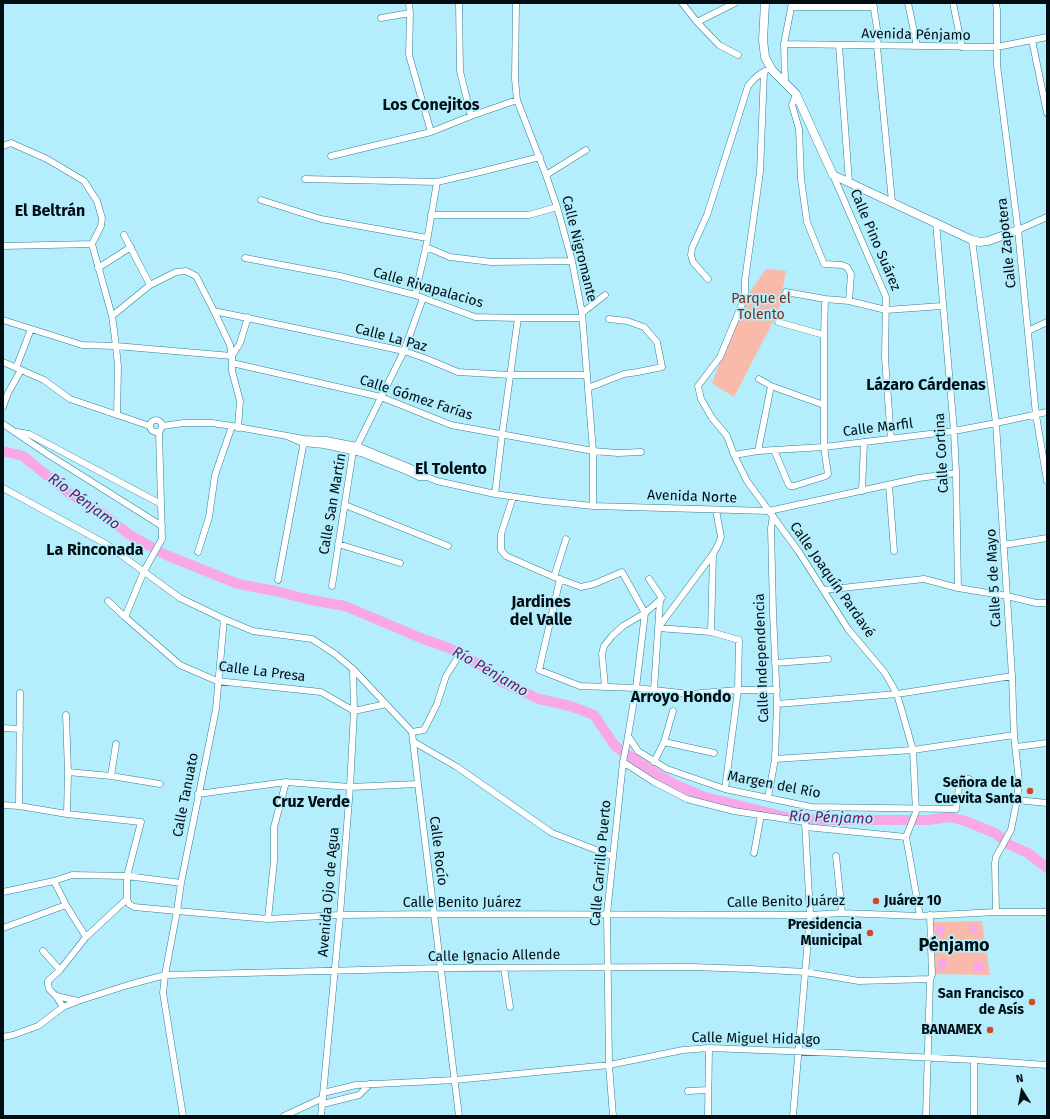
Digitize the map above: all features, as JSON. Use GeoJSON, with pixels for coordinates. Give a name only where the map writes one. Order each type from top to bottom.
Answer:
{"type":"FeatureCollection","features":[{"type":"Feature","properties":{"kind":"street"},"geometry":{"type":"LineString","coordinates":[[408,3],[410,13],[409,55],[431,132]]}},
{"type":"Feature","properties":{"kind":"street"},"geometry":{"type":"LineString","coordinates":[[459,3],[460,71],[471,116]]}},
{"type":"Feature","properties":{"kind":"street","name":"Calle Nigromante"},"geometry":{"type":"LineString","coordinates":[[516,3],[515,79],[518,100],[557,207],[572,261],[582,315],[593,451],[593,506]]}},
{"type":"Feature","properties":{"kind":"street"},"geometry":{"type":"LineString","coordinates":[[682,3],[697,22],[719,45],[738,55]]}},
{"type":"Feature","properties":{"kind":"street"},"geometry":{"type":"LineString","coordinates":[[697,22],[735,3]]}},
{"type":"Feature","properties":{"kind":"street"},"geometry":{"type":"LineString","coordinates":[[708,279],[693,262],[691,255],[692,248],[707,215],[748,86],[754,79],[764,72],[772,70],[765,57],[763,40],[765,3]]}},
{"type":"Feature","properties":{"kind":"street"},"geometry":{"type":"LineString","coordinates":[[908,3],[917,46]]}},
{"type":"Feature","properties":{"kind":"street"},"geometry":{"type":"LineString","coordinates":[[953,3],[962,48]]}},
{"type":"Feature","properties":{"kind":"street","name":"Calle Zapotera"},"geometry":{"type":"LineString","coordinates":[[996,3],[997,65],[1018,230],[1036,415],[1047,481]]}},
{"type":"Feature","properties":{"kind":"street"},"geometry":{"type":"LineString","coordinates":[[785,83],[784,44],[791,5],[874,5],[878,35],[877,46],[892,202]]}},
{"type":"Feature","properties":{"kind":"street"},"geometry":{"type":"LineString","coordinates":[[381,18],[410,13]]}},
{"type":"Feature","properties":{"kind":"street","name":"Avenida Pénjamo"},"geometry":{"type":"LineString","coordinates":[[784,44],[997,48],[1047,37]]}},
{"type":"Feature","properties":{"kind":"street"},"geometry":{"type":"LineString","coordinates":[[1032,40],[1047,113]]}},
{"type":"Feature","properties":{"kind":"street"},"geometry":{"type":"LineString","coordinates":[[839,46],[849,182]]}},
{"type":"Feature","properties":{"kind":"street","name":"Calle Pino Suárez"},"geometry":{"type":"LineString","coordinates":[[772,70],[796,94],[886,297],[885,358],[891,439]]}},
{"type":"Feature","properties":{"kind":"street","name":"Calle Joaquín Pardavé"},"geometry":{"type":"LineString","coordinates":[[764,72],[760,172],[745,280],[745,297],[720,357],[698,386],[701,399],[712,418],[728,436],[734,455],[747,481],[799,552],[848,629],[885,673],[897,694],[913,750],[916,810],[906,837]]}},
{"type":"Feature","properties":{"kind":"street"},"geometry":{"type":"LineString","coordinates":[[796,94],[792,105],[799,129],[801,179],[807,222],[824,264],[842,265],[847,267],[851,274],[849,301]]}},
{"type":"Feature","properties":{"kind":"street"},"geometry":{"type":"LineString","coordinates":[[331,156],[431,132],[471,116],[518,100]]}},
{"type":"Feature","properties":{"kind":"street"},"geometry":{"type":"LineString","coordinates":[[3,146],[11,143],[47,159],[84,181],[98,201],[102,218],[101,226],[92,244],[112,316],[118,366],[117,415]]}},
{"type":"Feature","properties":{"kind":"street"},"geometry":{"type":"LineString","coordinates":[[546,175],[586,150]]}},
{"type":"Feature","properties":{"kind":"street"},"geometry":{"type":"LineString","coordinates":[[305,179],[437,182],[540,157]]}},
{"type":"Feature","properties":{"kind":"street"},"geometry":{"type":"LineString","coordinates":[[833,175],[972,240],[980,242],[988,242],[1047,217]]}},
{"type":"Feature","properties":{"kind":"street"},"geometry":{"type":"LineString","coordinates":[[415,295],[426,247],[437,182]]}},
{"type":"Feature","properties":{"kind":"street"},"geometry":{"type":"LineString","coordinates":[[261,200],[321,219],[427,238]]}},
{"type":"Feature","properties":{"kind":"street"},"geometry":{"type":"LineString","coordinates":[[431,215],[529,215],[557,207]]}},
{"type":"Feature","properties":{"kind":"street","name":"Calle Cortina"},"geometry":{"type":"LineString","coordinates":[[936,222],[942,306],[954,431],[958,588]]}},
{"type":"Feature","properties":{"kind":"street"},"geometry":{"type":"LineString","coordinates":[[124,235],[150,285]]}},
{"type":"Feature","properties":{"kind":"street","name":"Calle 5 de Mayo"},"geometry":{"type":"LineString","coordinates":[[972,240],[996,423],[1012,676],[1014,735],[1019,781],[1011,830],[996,857],[996,912]]}},
{"type":"Feature","properties":{"kind":"street"},"geometry":{"type":"LineString","coordinates":[[3,246],[92,244]]}},
{"type":"Feature","properties":{"kind":"street"},"geometry":{"type":"LineString","coordinates":[[98,268],[131,247]]}},
{"type":"Feature","properties":{"kind":"street"},"geometry":{"type":"LineString","coordinates":[[426,247],[450,257],[491,262],[572,261]]}},
{"type":"Feature","properties":{"kind":"street","name":"Calle Rivapalacios"},"geometry":{"type":"LineString","coordinates":[[246,258],[340,276],[415,295],[475,317],[518,318],[582,315]]}},
{"type":"Feature","properties":{"kind":"street"},"geometry":{"type":"LineString","coordinates":[[112,316],[150,285],[176,272],[186,271],[196,276],[230,345],[232,371],[240,401],[235,427],[215,475],[209,517],[198,552]]}},
{"type":"Feature","properties":{"kind":"street"},"geometry":{"type":"LineString","coordinates":[[786,292],[825,299],[849,301],[886,310],[942,306]]}},
{"type":"Feature","properties":{"kind":"street"},"geometry":{"type":"LineString","coordinates":[[582,315],[605,295]]}},
{"type":"Feature","properties":{"kind":"street","name":"Calle San Martín"},"geometry":{"type":"LineString","coordinates":[[332,586],[355,448],[404,351],[423,298]]}},
{"type":"Feature","properties":{"kind":"street"},"geometry":{"type":"LineString","coordinates":[[774,450],[790,486],[826,476],[828,474],[824,447],[825,299]]}},
{"type":"Feature","properties":{"kind":"street","name":"Calle La Paz"},"geometry":{"type":"LineString","coordinates":[[214,310],[404,351],[458,372],[510,375],[587,375]]}},
{"type":"Feature","properties":{"kind":"street"},"geometry":{"type":"LineString","coordinates":[[232,356],[240,343],[248,317]]}},
{"type":"Feature","properties":{"kind":"street"},"geometry":{"type":"LineString","coordinates":[[495,494],[518,318]]}},
{"type":"Feature","properties":{"kind":"street"},"geometry":{"type":"LineString","coordinates":[[588,388],[624,374],[662,367],[657,342],[644,327],[627,320],[609,319]]}},
{"type":"Feature","properties":{"kind":"street"},"geometry":{"type":"LineString","coordinates":[[3,320],[82,344],[232,356]]}},
{"type":"Feature","properties":{"kind":"street"},"geometry":{"type":"LineString","coordinates":[[778,322],[824,335]]}},
{"type":"Feature","properties":{"kind":"street"},"geometry":{"type":"LineString","coordinates":[[1028,331],[1047,322]]}},
{"type":"Feature","properties":{"kind":"street"},"geometry":{"type":"LineString","coordinates":[[3,407],[18,369],[30,329]]}},
{"type":"Feature","properties":{"kind":"street"},"geometry":{"type":"LineString","coordinates":[[3,362],[44,380],[70,399],[150,426],[151,430],[154,432],[160,429]]}},
{"type":"Feature","properties":{"kind":"street","name":"Calle Gómez Farías"},"geometry":{"type":"LineString","coordinates":[[232,363],[382,397],[451,424],[593,451],[618,453],[641,452]]}},
{"type":"Feature","properties":{"kind":"street"},"geometry":{"type":"LineString","coordinates":[[759,379],[771,386],[824,405]]}},
{"type":"Feature","properties":{"kind":"street"},"geometry":{"type":"LineString","coordinates":[[758,451],[771,386]]}},
{"type":"Feature","properties":{"kind":"street","name":"Calle Marfil"},"geometry":{"type":"LineString","coordinates":[[734,455],[758,451],[824,447],[954,431],[1047,412]]}},
{"type":"Feature","properties":{"kind":"street"},"geometry":{"type":"LineString","coordinates":[[125,617],[144,571],[162,539],[161,422],[158,420],[152,421],[150,426]]}},
{"type":"Feature","properties":{"kind":"street","name":"Avenida Norte"},"geometry":{"type":"LineString","coordinates":[[160,429],[184,423],[212,423],[304,441],[326,440],[355,448],[421,472],[427,477],[437,481],[513,497],[593,506],[716,510],[771,514],[919,478],[956,473]]}},
{"type":"Feature","properties":{"kind":"street"},"geometry":{"type":"LineString","coordinates":[[3,424],[49,456],[162,526]]}},
{"type":"Feature","properties":{"kind":"street"},"geometry":{"type":"LineString","coordinates":[[16,432],[29,434],[161,504]]}},
{"type":"Feature","properties":{"kind":"street"},"geometry":{"type":"LineString","coordinates":[[278,580],[304,441]]}},
{"type":"Feature","properties":{"kind":"street"},"geometry":{"type":"LineString","coordinates":[[862,491],[864,442]]}},
{"type":"Feature","properties":{"kind":"street"},"geometry":{"type":"LineString","coordinates":[[889,485],[894,551]]}},
{"type":"Feature","properties":{"kind":"street"},"geometry":{"type":"LineString","coordinates":[[3,488],[106,544],[180,598],[253,631],[312,639],[321,644],[350,666],[412,732],[424,730],[437,704],[446,676],[458,656]]}},
{"type":"Feature","properties":{"kind":"street"},"geometry":{"type":"LineString","coordinates":[[513,497],[502,534],[502,550],[506,556],[581,587],[594,584],[622,572],[645,613]]}},
{"type":"Feature","properties":{"kind":"street"},"geometry":{"type":"LineString","coordinates":[[345,505],[448,546]]}},
{"type":"Feature","properties":{"kind":"street"},"geometry":{"type":"LineString","coordinates":[[658,628],[718,546],[721,536],[716,510]]}},
{"type":"Feature","properties":{"kind":"street","name":"Calle Independencia"},"geometry":{"type":"LineString","coordinates":[[768,798],[775,759],[777,704],[771,514]]}},
{"type":"Feature","properties":{"kind":"street"},"geometry":{"type":"LineString","coordinates":[[1004,545],[1047,538]]}},
{"type":"Feature","properties":{"kind":"street"},"geometry":{"type":"LineString","coordinates":[[566,539],[539,670],[580,686],[636,688],[690,694],[738,690],[776,690]]}},
{"type":"Feature","properties":{"kind":"street"},"geometry":{"type":"LineString","coordinates":[[338,544],[400,563]]}},
{"type":"Feature","properties":{"kind":"street"},"geometry":{"type":"LineString","coordinates":[[711,632],[713,554]]}},
{"type":"Feature","properties":{"kind":"street"},"geometry":{"type":"LineString","coordinates":[[649,579],[661,599],[654,690]]}},
{"type":"Feature","properties":{"kind":"street"},"geometry":{"type":"LineString","coordinates":[[824,590],[924,579],[958,588],[1047,603]]}},
{"type":"Feature","properties":{"kind":"street"},"geometry":{"type":"LineString","coordinates":[[605,687],[602,654],[604,646],[623,626],[645,613],[661,599]]}},
{"type":"Feature","properties":{"kind":"street","name":"Calle La Presa"},"geometry":{"type":"LineString","coordinates":[[108,601],[180,665],[218,681],[322,692],[354,711]]}},
{"type":"Feature","properties":{"kind":"street","name":"Calle Carrillo Puerto"},"geometry":{"type":"LineString","coordinates":[[613,1116],[609,1065],[606,914],[623,762],[636,688],[645,613]]}},
{"type":"Feature","properties":{"kind":"street","name":"Calle Tanuato"},"geometry":{"type":"LineString","coordinates":[[183,1116],[163,993],[181,884],[216,709],[224,619]]}},
{"type":"Feature","properties":{"kind":"street"},"geometry":{"type":"LineString","coordinates":[[658,628],[711,632],[739,640],[738,690],[724,789]]}},
{"type":"Feature","properties":{"kind":"street"},"geometry":{"type":"LineString","coordinates":[[775,663],[828,659]]}},
{"type":"Feature","properties":{"kind":"street","name":"Avenida Ojo de Agua"},"geometry":{"type":"LineString","coordinates":[[321,1116],[340,915],[350,787],[354,711],[350,666]]}},
{"type":"Feature","properties":{"kind":"street"},"geometry":{"type":"LineString","coordinates":[[777,704],[897,694],[1012,676]]}},
{"type":"Feature","properties":{"kind":"street"},"geometry":{"type":"LineString","coordinates":[[18,806],[20,693]]}},
{"type":"Feature","properties":{"kind":"street"},"geometry":{"type":"LineString","coordinates":[[354,711],[386,704]]}},
{"type":"Feature","properties":{"kind":"street"},"geometry":{"type":"LineString","coordinates":[[654,762],[664,742],[673,711]]}},
{"type":"Feature","properties":{"kind":"street"},"geometry":{"type":"LineString","coordinates":[[66,715],[68,772],[67,814]]}},
{"type":"Feature","properties":{"kind":"street"},"geometry":{"type":"LineString","coordinates":[[3,728],[20,729]]}},
{"type":"Feature","properties":{"kind":"street","name":"Calle Rocío"},"geometry":{"type":"LineString","coordinates":[[412,732],[459,1116]]}},
{"type":"Feature","properties":{"kind":"street"},"geometry":{"type":"LineString","coordinates":[[775,759],[913,750],[1014,735]]}},
{"type":"Feature","properties":{"kind":"street","name":"Margen del Río"},"geometry":{"type":"LineString","coordinates":[[628,739],[638,751],[667,769],[724,789],[811,807],[916,810],[956,808],[960,780],[969,779]]}},
{"type":"Feature","properties":{"kind":"street"},"geometry":{"type":"LineString","coordinates":[[414,742],[457,767],[552,833],[612,856]]}},
{"type":"Feature","properties":{"kind":"street"},"geometry":{"type":"LineString","coordinates":[[664,742],[714,752]]}},
{"type":"Feature","properties":{"kind":"street"},"geometry":{"type":"LineString","coordinates":[[1016,747],[1047,743]]}},
{"type":"Feature","properties":{"kind":"street"},"geometry":{"type":"LineString","coordinates":[[111,776],[116,744]]}},
{"type":"Feature","properties":{"kind":"street"},"geometry":{"type":"LineString","coordinates":[[623,762],[654,782],[687,799],[734,811],[761,814],[805,825],[906,837],[920,916]]}},
{"type":"Feature","properties":{"kind":"street"},"geometry":{"type":"LineString","coordinates":[[68,772],[111,776],[160,784]]}},
{"type":"Feature","properties":{"kind":"street"},"geometry":{"type":"LineString","coordinates":[[198,794],[286,782],[350,787],[418,784]]}},
{"type":"Feature","properties":{"kind":"street"},"geometry":{"type":"LineString","coordinates":[[268,919],[274,861],[274,827],[286,782]]}},
{"type":"Feature","properties":{"kind":"street"},"geometry":{"type":"LineString","coordinates":[[1017,800],[1047,803]]}},
{"type":"Feature","properties":{"kind":"street"},"geometry":{"type":"LineString","coordinates":[[3,805],[140,822],[127,876],[127,899],[86,937],[60,970],[48,981],[49,989],[56,996],[63,1007]]}},
{"type":"Feature","properties":{"kind":"street"},"geometry":{"type":"LineString","coordinates":[[754,853],[761,814]]}},
{"type":"Feature","properties":{"kind":"street"},"geometry":{"type":"LineString","coordinates":[[793,1116],[810,915],[805,825]]}},
{"type":"Feature","properties":{"kind":"street"},"geometry":{"type":"LineString","coordinates":[[836,856],[842,913]]}},
{"type":"Feature","properties":{"kind":"street"},"geometry":{"type":"LineString","coordinates":[[3,892],[72,876],[127,876],[181,884]]}},
{"type":"Feature","properties":{"kind":"street"},"geometry":{"type":"LineString","coordinates":[[54,881],[66,905],[86,937]]}},
{"type":"Feature","properties":{"kind":"street","name":"Calle Benito Juárez"},"geometry":{"type":"LineString","coordinates":[[127,899],[129,904],[134,907],[268,919],[340,915],[434,914],[810,915],[842,913],[920,916],[996,912],[1047,912]]}},
{"type":"Feature","properties":{"kind":"street"},"geometry":{"type":"LineString","coordinates":[[3,928],[66,905]]}},
{"type":"Feature","properties":{"kind":"street"},"geometry":{"type":"LineString","coordinates":[[926,1116],[931,977],[930,915]]}},
{"type":"Feature","properties":{"kind":"street"},"geometry":{"type":"LineString","coordinates":[[43,951],[60,970]]}},
{"type":"Feature","properties":{"kind":"street","name":"Calle Ignacio Allende"},"geometry":{"type":"LineString","coordinates":[[3,1037],[38,1026],[63,1007],[78,1001],[165,975],[441,968],[608,967],[742,968],[805,972],[859,981],[931,977]]}},
{"type":"Feature","properties":{"kind":"street"},"geometry":{"type":"LineString","coordinates":[[504,968],[510,1007]]}},
{"type":"Feature","properties":{"kind":"street"},"geometry":{"type":"LineString","coordinates":[[56,996],[78,1001]]}},
{"type":"Feature","properties":{"kind":"street"},"geometry":{"type":"LineString","coordinates":[[708,1048],[708,1116]]}},
{"type":"Feature","properties":{"kind":"street","name":"Calle Miguel Hidalgo"},"geometry":{"type":"LineString","coordinates":[[284,1116],[356,1085],[455,1080],[609,1065],[682,1050],[708,1048],[799,1051],[1047,1065]]}},
{"type":"Feature","properties":{"kind":"street"},"geometry":{"type":"LineString","coordinates":[[974,1060],[974,1116]]}},
{"type":"Feature","properties":{"kind":"street","name":"Calle Miguel Hidalgo"},"geometry":{"type":"LineString","coordinates":[[323,1098],[359,1095],[370,1084]]}},
{"type":"Feature","properties":{"kind":"street"},"geometry":{"type":"LineString","coordinates":[[688,1091],[708,1090]]}},
{"type":"Feature","properties":{"kind":"green space","name":"Parque el Tolento"},"geometry":{"type":"Polygon","coordinates":[[[766,269],[786,271],[779,310],[734,397],[712,383],[747,296],[766,269]]]}},
{"type":"Feature","properties":{"kind":"green space"},"geometry":{"type":"Polygon","coordinates":[[[982,921],[990,975],[934,974],[931,922],[982,921]]]}},
{"type":"Feature","properties":{"kind":"shaded area"},"geometry":{"type":"Polygon","coordinates":[[[977,924],[977,933],[969,934],[969,925],[977,924]]]}},
{"type":"Feature","properties":{"kind":"shaded area"},"geometry":{"type":"Polygon","coordinates":[[[945,925],[944,935],[936,936],[936,926],[945,925]]]}},
{"type":"Feature","properties":{"kind":"shaded area"},"geometry":{"type":"Polygon","coordinates":[[[939,959],[947,959],[946,969],[938,970],[939,959]]]}},
{"type":"Feature","properties":{"kind":"shaded area"},"geometry":{"type":"Polygon","coordinates":[[[973,962],[983,962],[983,971],[973,971],[973,962]]]}},
{"type":"Feature","properties":{"kind":"waterway","name":"Río Pénjamo"},"geometry":{"type":"LineString","coordinates":[[3,451],[23,456],[70,494],[104,515],[130,535],[166,555],[238,584],[345,606],[423,639],[449,648],[480,665],[502,682],[539,699],[570,706],[594,715],[615,746],[674,784],[705,797],[794,819],[928,820],[950,817],[965,821],[995,833],[1010,845],[1028,853],[1047,868]]}},
{"type":"Feature","properties":{"kind":"place","name":"Señora de la Cuevita Santa"},"geometry":{"type":"Point","coordinates":[1030,791]}},
{"type":"Feature","properties":{"kind":"place","name":"Juárez 10"},"geometry":{"type":"Point","coordinates":[876,901]}},
{"type":"Feature","properties":{"kind":"place","name":"Presidencia Municipal"},"geometry":{"type":"Point","coordinates":[870,933]}},
{"type":"Feature","properties":{"kind":"place","name":"San Francisco de Asís"},"geometry":{"type":"Point","coordinates":[1032,1002]}},
{"type":"Feature","properties":{"kind":"place","name":"BANAMEX"},"geometry":{"type":"Point","coordinates":[990,1030]}},
{"type":"Feature","properties":{"kind":"district","name":"Los Conejitos"},"geometry":{"type":"Point","coordinates":[431,106]}},
{"type":"Feature","properties":{"kind":"district","name":"El Beltrán"},"geometry":{"type":"Point","coordinates":[50,212]}},
{"type":"Feature","properties":{"kind":"district","name":"Lázaro Cárdenas"},"geometry":{"type":"Point","coordinates":[926,386]}},
{"type":"Feature","properties":{"kind":"district","name":"El Tolento"},"geometry":{"type":"Point","coordinates":[451,470]}},
{"type":"Feature","properties":{"kind":"district","name":"La Rinconada"},"geometry":{"type":"Point","coordinates":[95,551]}},
{"type":"Feature","properties":{"kind":"district","name":"Jardines del Valle"},"geometry":{"type":"Point","coordinates":[541,612]}},
{"type":"Feature","properties":{"kind":"district","name":"Arroyo Hondo"},"geometry":{"type":"Point","coordinates":[681,698]}},
{"type":"Feature","properties":{"kind":"district","name":"Cruz Verde"},"geometry":{"type":"Point","coordinates":[311,803]}},
{"type":"Feature","properties":{"kind":"district","name":"Pénjamo"},"geometry":{"type":"Point","coordinates":[954,946]}}]}
